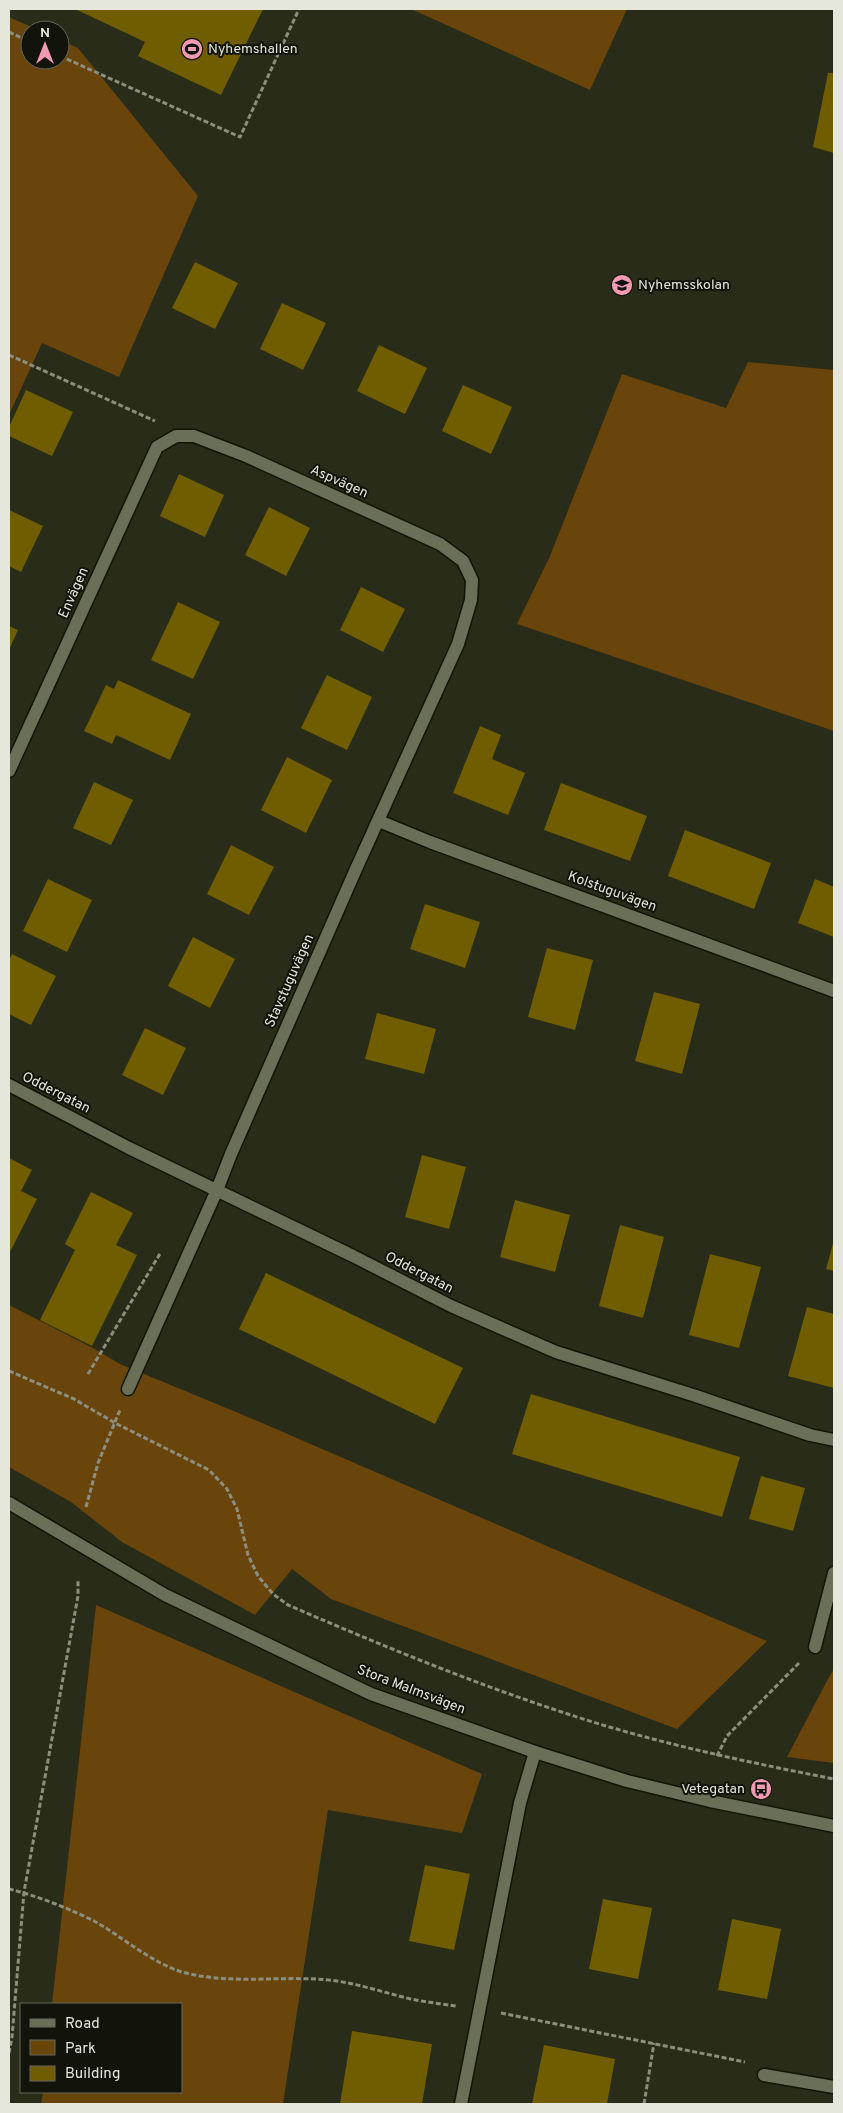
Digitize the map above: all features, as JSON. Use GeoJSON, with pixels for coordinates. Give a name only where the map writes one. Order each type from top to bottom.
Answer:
{"type":"FeatureCollection","features":[{"type":"Feature","properties":{"kind":"street","name":"Aspvägen"},"geometry":{"type":"LineString","coordinates":[[176,436],[194,436],[246,456],[440,544],[463,561],[472,583]]}},
{"type":"Feature","properties":{"kind":"street","name":"Envägen"},"geometry":{"type":"LineString","coordinates":[[9,771],[157,447],[176,436]]}},
{"type":"Feature","properties":{"kind":"street","name":"Stavstuguvägen"},"geometry":{"type":"LineString","coordinates":[[128,1388],[217,1190],[348,886],[458,644],[471,600],[472,583]]}},
{"type":"Feature","properties":{"kind":"street","name":"Kolstuguvägen"},"geometry":{"type":"LineString","coordinates":[[379,821],[430,842],[834,991]]}},
{"type":"Feature","properties":{"kind":"street","name":"Oddergatan"},"geometry":{"type":"LineString","coordinates":[[9,1085],[129,1148],[451,1306],[556,1352],[696,1396],[810,1435],[834,1440]]}},
{"type":"Feature","properties":{"kind":"street","name":"Stora Malmsvägen"},"geometry":{"type":"LineString","coordinates":[[9,1503],[165,1595],[371,1694],[535,1752],[627,1781],[710,1801],[834,1826]]}},
{"type":"Feature","properties":{"kind":"street"},"geometry":{"type":"LineString","coordinates":[[815,1647],[834,1573]]}},
{"type":"Feature","properties":{"kind":"street"},"geometry":{"type":"LineString","coordinates":[[461,2104],[520,1803],[535,1752]]}},
{"type":"Feature","properties":{"kind":"street"},"geometry":{"type":"LineString","coordinates":[[764,2075],[834,2087]]}},
{"type":"Feature","properties":{"kind":"path"},"geometry":{"type":"LineString","coordinates":[[70,60],[240,137],[299,9]]}},
{"type":"Feature","properties":{"kind":"path"},"geometry":{"type":"LineString","coordinates":[[9,355],[154,421],[176,436]]}},
{"type":"Feature","properties":{"kind":"path"},"geometry":{"type":"LineString","coordinates":[[88,1374],[163,1248]]}},
{"type":"Feature","properties":{"kind":"path"},"geometry":{"type":"LineString","coordinates":[[9,1371],[74,1399],[115,1423],[209,1470],[227,1488],[237,1509],[248,1555],[258,1576],[273,1594],[288,1605],[404,1655],[526,1700],[607,1726],[718,1756],[834,1779]]}},
{"type":"Feature","properties":{"kind":"path"},"geometry":{"type":"LineString","coordinates":[[86,1507],[98,1463],[128,1388]]}},
{"type":"Feature","properties":{"kind":"path"},"geometry":{"type":"LineString","coordinates":[[9,2053],[12,2037],[24,1892],[78,1596],[78,1580]]}},
{"type":"Feature","properties":{"kind":"path"},"geometry":{"type":"LineString","coordinates":[[718,1756],[727,1736],[815,1647]]}},
{"type":"Feature","properties":{"kind":"path"},"geometry":{"type":"LineString","coordinates":[[9,1889],[24,1892],[93,1921],[165,1965],[187,1973],[246,1980],[292,1978],[338,1981],[413,1999],[546,2021],[746,2062],[764,2075]]}},
{"type":"Feature","properties":{"kind":"path"},"geometry":{"type":"LineString","coordinates":[[644,2104],[654,2043]]}},
{"type":"Feature","properties":{"kind":"green space"},"geometry":{"type":"Polygon","coordinates":[[[411,9],[627,9],[590,90],[411,9]]]}},
{"type":"Feature","properties":{"kind":"green space"},"geometry":{"type":"Polygon","coordinates":[[[9,17],[20,22],[20,70],[70,70],[70,44],[78,48],[198,196],[119,377],[42,343],[9,415],[9,17]]]}},
{"type":"Feature","properties":{"kind":"green space"},"geometry":{"type":"Polygon","coordinates":[[[748,362],[834,370],[834,731],[517,624],[550,556],[622,374],[726,408],[748,362]]]}},
{"type":"Feature","properties":{"kind":"green space"},"geometry":{"type":"Polygon","coordinates":[[[9,1305],[120,1364],[248,1417],[767,1641],[677,1729],[331,1599],[292,1569],[255,1615],[122,1542],[71,1502],[9,1467],[9,1305]]]}},
{"type":"Feature","properties":{"kind":"green space"},"geometry":{"type":"Polygon","coordinates":[[[96,1605],[482,1774],[462,1833],[328,1810],[283,2104],[41,2104],[43,2093],[182,2093],[182,2003],[52,2003],[96,1605]]]}},
{"type":"Feature","properties":{"kind":"green space"},"geometry":{"type":"Polygon","coordinates":[[[834,1669],[834,1763],[787,1757],[829,1677],[834,1669]]]}},
{"type":"Feature","properties":{"kind":"building","name":"Nyhemshallen"},"geometry":{"type":"Polygon","coordinates":[[[75,9],[263,9],[221,95],[138,56],[145,42],[75,9]]]}},
{"type":"Feature","properties":{"kind":"building"},"geometry":{"type":"Polygon","coordinates":[[[828,73],[834,73],[834,153],[813,147],[828,73]]]}},
{"type":"Feature","properties":{"kind":"building"},"geometry":{"type":"Polygon","coordinates":[[[195,262],[238,283],[215,329],[172,308],[195,262]]]}},
{"type":"Feature","properties":{"kind":"building"},"geometry":{"type":"Polygon","coordinates":[[[282,303],[326,323],[303,370],[260,349],[282,303]]]}},
{"type":"Feature","properties":{"kind":"building"},"geometry":{"type":"Polygon","coordinates":[[[379,345],[427,368],[405,414],[357,391],[379,345]]]}},
{"type":"Feature","properties":{"kind":"building"},"geometry":{"type":"Polygon","coordinates":[[[463,385],[512,407],[491,454],[442,431],[463,385]]]}},
{"type":"Feature","properties":{"kind":"building"},"geometry":{"type":"Polygon","coordinates":[[[26,390],[73,412],[52,456],[9,436],[9,427],[26,390]]]}},
{"type":"Feature","properties":{"kind":"building"},"geometry":{"type":"Polygon","coordinates":[[[179,474],[224,495],[205,537],[160,516],[179,474]]]}},
{"type":"Feature","properties":{"kind":"building"},"geometry":{"type":"Polygon","coordinates":[[[269,507],[310,528],[286,576],[245,555],[269,507]]]}},
{"type":"Feature","properties":{"kind":"building"},"geometry":{"type":"Polygon","coordinates":[[[9,510],[43,526],[21,572],[9,566],[9,510]]]}},
{"type":"Feature","properties":{"kind":"building"},"geometry":{"type":"Polygon","coordinates":[[[361,587],[405,609],[383,652],[340,630],[361,587]]]}},
{"type":"Feature","properties":{"kind":"building"},"geometry":{"type":"Polygon","coordinates":[[[178,602],[220,622],[193,679],[151,660],[178,602]]]}},
{"type":"Feature","properties":{"kind":"building"},"geometry":{"type":"Polygon","coordinates":[[[9,626],[18,630],[9,650],[9,626]]]}},
{"type":"Feature","properties":{"kind":"building"},"geometry":{"type":"Polygon","coordinates":[[[327,675],[372,697],[347,750],[301,728],[327,675]]]}},
{"type":"Feature","properties":{"kind":"building"},"geometry":{"type":"Polygon","coordinates":[[[118,680],[191,714],[170,760],[116,735],[112,744],[84,731],[106,685],[114,689],[118,680]]]}},
{"type":"Feature","properties":{"kind":"building"},"geometry":{"type":"Polygon","coordinates":[[[480,726],[501,735],[492,759],[525,773],[508,815],[453,793],[480,726]]]}},
{"type":"Feature","properties":{"kind":"building"},"geometry":{"type":"Polygon","coordinates":[[[287,757],[332,780],[306,833],[261,810],[287,757]]]}},
{"type":"Feature","properties":{"kind":"building"},"geometry":{"type":"Polygon","coordinates":[[[94,782],[133,800],[111,845],[73,828],[94,782]]]}},
{"type":"Feature","properties":{"kind":"building"},"geometry":{"type":"Polygon","coordinates":[[[561,783],[647,816],[630,861],[544,830],[561,783]]]}},
{"type":"Feature","properties":{"kind":"building"},"geometry":{"type":"Polygon","coordinates":[[[685,830],[771,863],[754,909],[668,876],[685,830]]]}},
{"type":"Feature","properties":{"kind":"building"},"geometry":{"type":"Polygon","coordinates":[[[231,845],[274,867],[249,915],[207,894],[231,845]]]}},
{"type":"Feature","properties":{"kind":"building"},"geometry":{"type":"Polygon","coordinates":[[[48,879],[92,900],[67,952],[23,931],[48,879]]]}},
{"type":"Feature","properties":{"kind":"building"},"geometry":{"type":"Polygon","coordinates":[[[815,879],[834,887],[834,937],[798,923],[815,879]]]}},
{"type":"Feature","properties":{"kind":"building"},"geometry":{"type":"Polygon","coordinates":[[[425,904],[480,922],[465,968],[410,949],[425,904]]]}},
{"type":"Feature","properties":{"kind":"building"},"geometry":{"type":"Polygon","coordinates":[[[193,937],[235,959],[210,1008],[168,986],[193,937]]]}},
{"type":"Feature","properties":{"kind":"building"},"geometry":{"type":"Polygon","coordinates":[[[547,948],[593,960],[575,1030],[528,1017],[547,948]]]}},
{"type":"Feature","properties":{"kind":"building"},"geometry":{"type":"Polygon","coordinates":[[[12,954],[56,976],[31,1025],[9,1014],[9,960],[12,954]]]}},
{"type":"Feature","properties":{"kind":"building"},"geometry":{"type":"Polygon","coordinates":[[[654,992],[700,1004],[682,1074],[635,1061],[654,992]]]}},
{"type":"Feature","properties":{"kind":"building"},"geometry":{"type":"Polygon","coordinates":[[[377,1013],[436,1029],[424,1074],[365,1059],[377,1013]]]}},
{"type":"Feature","properties":{"kind":"building"},"geometry":{"type":"Polygon","coordinates":[[[145,1028],[186,1048],[163,1095],[122,1075],[145,1028]]]}},
{"type":"Feature","properties":{"kind":"building"},"geometry":{"type":"Polygon","coordinates":[[[422,1155],[466,1167],[449,1229],[405,1217],[422,1155]]]}},
{"type":"Feature","properties":{"kind":"building"},"geometry":{"type":"Polygon","coordinates":[[[9,1158],[32,1170],[21,1191],[37,1199],[10,1252],[9,1158]]]}},
{"type":"Feature","properties":{"kind":"building"},"geometry":{"type":"Polygon","coordinates":[[[91,1192],[133,1213],[116,1245],[137,1255],[92,1346],[40,1320],[75,1250],[65,1244],[91,1192]]]}},
{"type":"Feature","properties":{"kind":"building"},"geometry":{"type":"Polygon","coordinates":[[[515,1200],[570,1215],[555,1272],[500,1257],[515,1200]]]}},
{"type":"Feature","properties":{"kind":"building"},"geometry":{"type":"Polygon","coordinates":[[[620,1225],[664,1237],[643,1318],[599,1306],[620,1225]]]}},
{"type":"Feature","properties":{"kind":"building"},"geometry":{"type":"Polygon","coordinates":[[[834,1240],[834,1271],[826,1269],[834,1240]]]}},
{"type":"Feature","properties":{"kind":"building"},"geometry":{"type":"Polygon","coordinates":[[[710,1254],[761,1267],[739,1348],[689,1335],[710,1254]]]}},
{"type":"Feature","properties":{"kind":"building"},"geometry":{"type":"Polygon","coordinates":[[[266,1273],[463,1368],[435,1424],[239,1329],[266,1273]]]}},
{"type":"Feature","properties":{"kind":"building"},"geometry":{"type":"Polygon","coordinates":[[[807,1307],[834,1314],[834,1388],[788,1376],[807,1307]]]}},
{"type":"Feature","properties":{"kind":"building"},"geometry":{"type":"Polygon","coordinates":[[[531,1394],[740,1457],[722,1517],[512,1454],[531,1394]]]}},
{"type":"Feature","properties":{"kind":"building"},"geometry":{"type":"Polygon","coordinates":[[[761,1476],[805,1488],[793,1531],[749,1519],[761,1476]]]}},
{"type":"Feature","properties":{"kind":"building"},"geometry":{"type":"Polygon","coordinates":[[[425,1865],[470,1874],[454,1950],[409,1941],[425,1865]]]}},
{"type":"Feature","properties":{"kind":"building"},"geometry":{"type":"Polygon","coordinates":[[[603,1899],[652,1908],[638,1979],[589,1969],[603,1899]]]}},
{"type":"Feature","properties":{"kind":"building"},"geometry":{"type":"Polygon","coordinates":[[[732,1919],[781,1929],[767,1999],[718,1990],[732,1919]]]}},
{"type":"Feature","properties":{"kind":"building"},"geometry":{"type":"Polygon","coordinates":[[[352,2031],[432,2044],[422,2104],[340,2104],[352,2031]]]}},
{"type":"Feature","properties":{"kind":"building"},"geometry":{"type":"Polygon","coordinates":[[[544,2045],[615,2059],[607,2104],[532,2104],[544,2045]]]}},
{"type":"Feature","properties":{"kind":"place","name":"Nyhemshallen"},"geometry":{"type":"Point","coordinates":[192,49]}},
{"type":"Feature","properties":{"kind":"place","name":"Nyhemsskolan"},"geometry":{"type":"Point","coordinates":[622,285]}},
{"type":"Feature","properties":{"kind":"place","name":"Vetegatan"},"geometry":{"type":"Point","coordinates":[761,1789]}}]}
